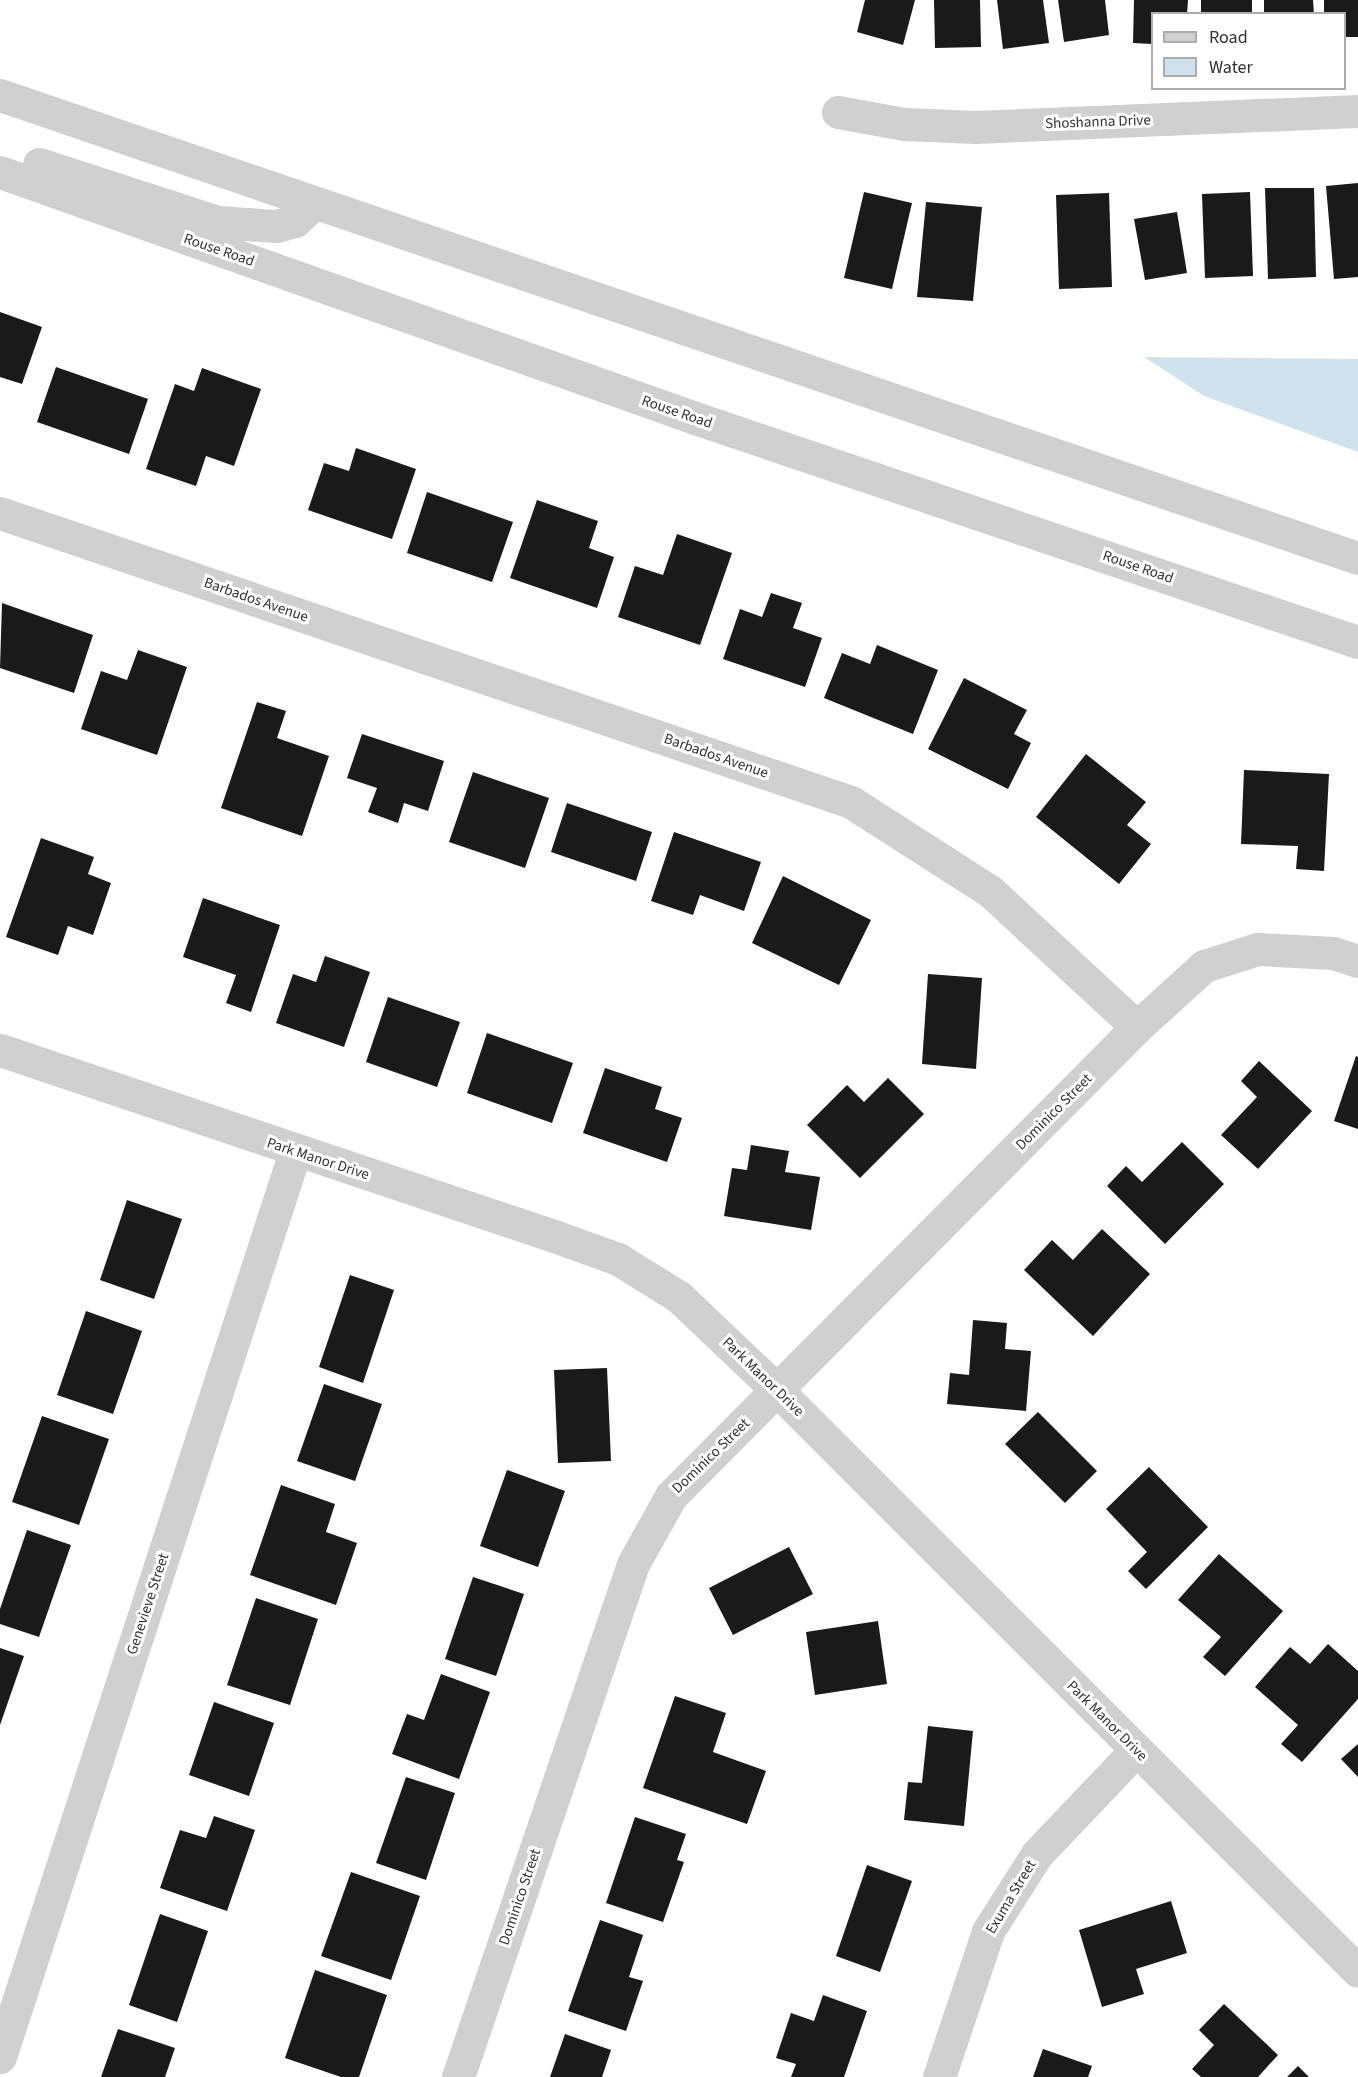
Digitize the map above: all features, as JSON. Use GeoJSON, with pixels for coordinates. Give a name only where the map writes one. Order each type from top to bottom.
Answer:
{"type":"FeatureCollection","features":[{"type":"Feature","properties":{"kind":"street"},"geometry":{"type":"LineString","coordinates":[[0,95],[313,204],[1358,558]]}},
{"type":"Feature","properties":{"kind":"street","name":"Shoshanna Drive"},"geometry":{"type":"LineString","coordinates":[[838,112],[904,124],[975,127],[1358,111]]}},
{"type":"Feature","properties":{"kind":"street"},"geometry":{"type":"LineString","coordinates":[[0,154],[217,222],[276,226],[295,221],[313,204]]}},
{"type":"Feature","properties":{"kind":"street","name":"Rouse Road"},"geometry":{"type":"LineString","coordinates":[[0,172],[695,418],[1358,642]]}},
{"type":"Feature","properties":{"kind":"street","name":"Barbados Avenue"},"geometry":{"type":"LineString","coordinates":[[0,513],[851,802],[991,892],[1137,1027]]}},
{"type":"Feature","properties":{"kind":"street"},"geometry":{"type":"LineString","coordinates":[[1137,1027],[1204,966],[1258,949],[1334,953],[1358,961]]}},
{"type":"Feature","properties":{"kind":"street","name":"Dominico Street"},"geometry":{"type":"LineString","coordinates":[[458,2077],[633,1564],[670,1496],[1137,1027]]}},
{"type":"Feature","properties":{"kind":"street","name":"Park Manor Drive"},"geometry":{"type":"LineString","coordinates":[[0,1050],[295,1152],[618,1259],[679,1297],[778,1390],[1358,1971]]}},
{"type":"Feature","properties":{"kind":"street","name":"Genevieve Street"},"geometry":{"type":"LineString","coordinates":[[0,2057],[295,1152]]}},
{"type":"Feature","properties":{"kind":"street","name":"Exuma Street"},"geometry":{"type":"LineString","coordinates":[[939,2077],[988,1931],[1037,1854],[1136,1750]]}},
{"type":"Feature","properties":{"kind":"water"},"geometry":{"type":"Polygon","coordinates":[[[1144,357],[1358,359],[1358,452],[1204,396],[1144,357]]]}},
{"type":"Feature","properties":{"kind":"building"},"geometry":{"type":"Polygon","coordinates":[[[865,0],[915,0],[903,45],[857,32],[865,0]]]}},
{"type":"Feature","properties":{"kind":"building"},"geometry":{"type":"Polygon","coordinates":[[[934,0],[980,0],[981,47],[935,48],[934,0]]]}},
{"type":"Feature","properties":{"kind":"building"},"geometry":{"type":"Polygon","coordinates":[[[997,0],[1043,0],[1049,43],[1003,49],[997,0]]]}},
{"type":"Feature","properties":{"kind":"building"},"geometry":{"type":"Polygon","coordinates":[[[1058,0],[1105,0],[1109,35],[1064,42],[1058,0]]]}},
{"type":"Feature","properties":{"kind":"building"},"geometry":{"type":"Polygon","coordinates":[[[1134,0],[1188,0],[1187,12],[1151,12],[1151,44],[1133,43],[1134,0]]]}},
{"type":"Feature","properties":{"kind":"building"},"geometry":{"type":"Polygon","coordinates":[[[1201,0],[1252,0],[1252,12],[1201,12],[1201,0]]]}},
{"type":"Feature","properties":{"kind":"building"},"geometry":{"type":"Polygon","coordinates":[[[1264,0],[1313,0],[1314,12],[1264,12],[1264,0]]]}},
{"type":"Feature","properties":{"kind":"building"},"geometry":{"type":"Polygon","coordinates":[[[1324,0],[1358,0],[1358,37],[1346,37],[1346,12],[1324,12],[1324,0]]]}},
{"type":"Feature","properties":{"kind":"building"},"geometry":{"type":"Polygon","coordinates":[[[1358,183],[1358,277],[1334,279],[1326,186],[1358,183]]]}},
{"type":"Feature","properties":{"kind":"building"},"geometry":{"type":"Polygon","coordinates":[[[1265,188],[1314,188],[1316,277],[1268,279],[1265,188]]]}},
{"type":"Feature","properties":{"kind":"building"},"geometry":{"type":"Polygon","coordinates":[[[864,192],[912,203],[892,289],[844,278],[864,192]]]}},
{"type":"Feature","properties":{"kind":"building"},"geometry":{"type":"Polygon","coordinates":[[[1250,192],[1253,276],[1205,278],[1202,194],[1250,192]]]}},
{"type":"Feature","properties":{"kind":"building"},"geometry":{"type":"Polygon","coordinates":[[[1109,193],[1112,287],[1059,289],[1056,195],[1109,193]]]}},
{"type":"Feature","properties":{"kind":"building"},"geometry":{"type":"Polygon","coordinates":[[[926,202],[982,207],[973,301],[917,297],[926,202]]]}},
{"type":"Feature","properties":{"kind":"building"},"geometry":{"type":"Polygon","coordinates":[[[1177,212],[1187,273],[1145,280],[1134,219],[1177,212]]]}},
{"type":"Feature","properties":{"kind":"building"},"geometry":{"type":"Polygon","coordinates":[[[0,312],[42,327],[22,384],[0,377],[0,312]]]}},
{"type":"Feature","properties":{"kind":"building"},"geometry":{"type":"Polygon","coordinates":[[[56,367],[148,399],[129,454],[37,422],[56,367]]]}},
{"type":"Feature","properties":{"kind":"building"},"geometry":{"type":"Polygon","coordinates":[[[202,368],[261,389],[234,466],[206,456],[196,486],[146,469],[175,384],[194,391],[202,368]]]}},
{"type":"Feature","properties":{"kind":"building"},"geometry":{"type":"Polygon","coordinates":[[[356,448],[416,469],[392,539],[308,510],[324,463],[349,471],[356,448]]]}},
{"type":"Feature","properties":{"kind":"building"},"geometry":{"type":"Polygon","coordinates":[[[427,492],[513,522],[492,582],[407,553],[427,492]]]}},
{"type":"Feature","properties":{"kind":"building"},"geometry":{"type":"Polygon","coordinates":[[[537,500],[598,521],[589,548],[614,557],[597,608],[510,578],[537,500]]]}},
{"type":"Feature","properties":{"kind":"building"},"geometry":{"type":"Polygon","coordinates":[[[677,534],[732,553],[700,645],[618,617],[635,566],[663,575],[677,534]]]}},
{"type":"Feature","properties":{"kind":"building"},"geometry":{"type":"Polygon","coordinates":[[[771,593],[802,603],[793,628],[822,638],[805,687],[723,659],[740,609],[762,617],[771,593]]]}},
{"type":"Feature","properties":{"kind":"building"},"geometry":{"type":"Polygon","coordinates":[[[2,603],[93,635],[74,693],[0,668],[2,603]]]}},
{"type":"Feature","properties":{"kind":"building"},"geometry":{"type":"Polygon","coordinates":[[[877,645],[938,670],[913,734],[824,698],[842,653],[870,664],[877,645]]]}},
{"type":"Feature","properties":{"kind":"building"},"geometry":{"type":"Polygon","coordinates":[[[138,650],[187,667],[157,755],[81,729],[101,671],[127,680],[138,650]]]}},
{"type":"Feature","properties":{"kind":"building"},"geometry":{"type":"Polygon","coordinates":[[[964,678],[1027,710],[1014,734],[1031,743],[1008,789],[928,749],[964,678]]]}},
{"type":"Feature","properties":{"kind":"building"},"geometry":{"type":"Polygon","coordinates":[[[257,702],[286,711],[277,738],[329,756],[302,836],[221,808],[257,702]]]}},
{"type":"Feature","properties":{"kind":"building"},"geometry":{"type":"Polygon","coordinates":[[[362,734],[444,761],[428,811],[404,803],[398,823],[368,812],[377,788],[347,778],[362,734]]]}},
{"type":"Feature","properties":{"kind":"building"},"geometry":{"type":"Polygon","coordinates":[[[1086,754],[1146,802],[1127,825],[1151,844],[1119,884],[1036,817],[1086,754]]]}},
{"type":"Feature","properties":{"kind":"building"},"geometry":{"type":"Polygon","coordinates":[[[1244,770],[1329,774],[1324,871],[1296,869],[1298,846],[1241,844],[1244,770]]]}},
{"type":"Feature","properties":{"kind":"building"},"geometry":{"type":"Polygon","coordinates":[[[473,772],[549,798],[525,868],[449,842],[473,772]]]}},
{"type":"Feature","properties":{"kind":"building"},"geometry":{"type":"Polygon","coordinates":[[[567,803],[652,832],[636,881],[551,852],[567,803]]]}},
{"type":"Feature","properties":{"kind":"building"},"geometry":{"type":"Polygon","coordinates":[[[674,832],[761,862],[744,911],[700,895],[693,915],[651,901],[674,832]]]}},
{"type":"Feature","properties":{"kind":"building"},"geometry":{"type":"Polygon","coordinates":[[[41,838],[94,857],[88,874],[111,883],[93,935],[68,926],[58,955],[6,937],[41,838]]]}},
{"type":"Feature","properties":{"kind":"building"},"geometry":{"type":"Polygon","coordinates":[[[783,876],[871,920],[839,985],[752,943],[783,876]]]}},
{"type":"Feature","properties":{"kind":"building"},"geometry":{"type":"Polygon","coordinates":[[[203,898],[280,925],[251,1012],[226,1003],[236,975],[183,957],[203,898]]]}},
{"type":"Feature","properties":{"kind":"building"},"geometry":{"type":"Polygon","coordinates":[[[325,956],[370,972],[344,1047],[276,1023],[293,974],[316,982],[325,956]]]}},
{"type":"Feature","properties":{"kind":"building"},"geometry":{"type":"Polygon","coordinates":[[[928,974],[982,978],[976,1069],[922,1064],[928,974]]]}},
{"type":"Feature","properties":{"kind":"building"},"geometry":{"type":"Polygon","coordinates":[[[388,997],[460,1022],[437,1087],[366,1062],[388,997]]]}},
{"type":"Feature","properties":{"kind":"building"},"geometry":{"type":"Polygon","coordinates":[[[487,1033],[573,1063],[552,1123],[467,1093],[487,1033]]]}},
{"type":"Feature","properties":{"kind":"building"},"geometry":{"type":"Polygon","coordinates":[[[1356,1056],[1358,1057],[1358,1129],[1334,1121],[1356,1056]]]}},
{"type":"Feature","properties":{"kind":"building"},"geometry":{"type":"Polygon","coordinates":[[[1259,1061],[1312,1111],[1258,1169],[1221,1135],[1257,1097],[1241,1081],[1259,1061]]]}},
{"type":"Feature","properties":{"kind":"building"},"geometry":{"type":"Polygon","coordinates":[[[605,1068],[662,1087],[655,1109],[682,1118],[667,1162],[583,1133],[605,1068]]]}},
{"type":"Feature","properties":{"kind":"building"},"geometry":{"type":"Polygon","coordinates":[[[888,1078],[924,1114],[860,1178],[807,1125],[847,1085],[864,1102],[888,1078]]]}},
{"type":"Feature","properties":{"kind":"building"},"geometry":{"type":"Polygon","coordinates":[[[1182,1142],[1224,1184],[1165,1244],[1107,1186],[1126,1166],[1142,1182],[1182,1142]]]}},
{"type":"Feature","properties":{"kind":"building"},"geometry":{"type":"Polygon","coordinates":[[[751,1145],[789,1151],[785,1172],[820,1177],[811,1230],[724,1216],[732,1168],[747,1170],[751,1145]]]}},
{"type":"Feature","properties":{"kind":"building"},"geometry":{"type":"Polygon","coordinates":[[[127,1200],[182,1219],[154,1299],[100,1280],[127,1200]]]}},
{"type":"Feature","properties":{"kind":"building"},"geometry":{"type":"Polygon","coordinates":[[[1102,1229],[1150,1274],[1093,1336],[1024,1270],[1052,1240],[1073,1260],[1102,1229]]]}},
{"type":"Feature","properties":{"kind":"building"},"geometry":{"type":"Polygon","coordinates":[[[350,1275],[394,1290],[363,1383],[319,1367],[350,1275]]]}},
{"type":"Feature","properties":{"kind":"building"},"geometry":{"type":"Polygon","coordinates":[[[86,1311],[142,1331],[113,1414],[57,1395],[86,1311]]]}},
{"type":"Feature","properties":{"kind":"building"},"geometry":{"type":"Polygon","coordinates":[[[973,1320],[1007,1323],[1005,1349],[1031,1351],[1026,1411],[947,1404],[950,1373],[969,1375],[973,1320]]]}},
{"type":"Feature","properties":{"kind":"building"},"geometry":{"type":"Polygon","coordinates":[[[607,1368],[611,1461],[558,1463],[554,1370],[607,1368]]]}},
{"type":"Feature","properties":{"kind":"building"},"geometry":{"type":"Polygon","coordinates":[[[324,1384],[382,1404],[355,1481],[297,1461],[324,1384]]]}},
{"type":"Feature","properties":{"kind":"building"},"geometry":{"type":"Polygon","coordinates":[[[1038,1412],[1097,1471],[1065,1503],[1005,1444],[1038,1412]]]}},
{"type":"Feature","properties":{"kind":"building"},"geometry":{"type":"Polygon","coordinates":[[[42,1416],[109,1439],[79,1525],[12,1502],[42,1416]]]}},
{"type":"Feature","properties":{"kind":"building"},"geometry":{"type":"Polygon","coordinates":[[[1149,1467],[1208,1527],[1146,1589],[1128,1571],[1147,1552],[1106,1509],[1149,1467]]]}},
{"type":"Feature","properties":{"kind":"building"},"geometry":{"type":"Polygon","coordinates":[[[507,1470],[565,1491],[538,1567],[480,1546],[507,1470]]]}},
{"type":"Feature","properties":{"kind":"building"},"geometry":{"type":"Polygon","coordinates":[[[281,1485],[335,1504],[326,1532],[357,1543],[336,1605],[250,1575],[281,1485]]]}},
{"type":"Feature","properties":{"kind":"building"},"geometry":{"type":"Polygon","coordinates":[[[27,1530],[71,1545],[39,1637],[0,1624],[0,1609],[27,1530]]]}},
{"type":"Feature","properties":{"kind":"building"},"geometry":{"type":"Polygon","coordinates":[[[789,1547],[813,1594],[733,1635],[709,1588],[789,1547]]]}},
{"type":"Feature","properties":{"kind":"building"},"geometry":{"type":"Polygon","coordinates":[[[1219,1554],[1283,1611],[1225,1676],[1203,1657],[1221,1637],[1178,1600],[1219,1554]]]}},
{"type":"Feature","properties":{"kind":"building"},"geometry":{"type":"Polygon","coordinates":[[[473,1577],[524,1594],[496,1676],[445,1659],[473,1577]]]}},
{"type":"Feature","properties":{"kind":"building"},"geometry":{"type":"Polygon","coordinates":[[[256,1598],[318,1619],[290,1705],[227,1685],[256,1598]]]}},
{"type":"Feature","properties":{"kind":"building"},"geometry":{"type":"Polygon","coordinates":[[[878,1621],[887,1684],[815,1695],[806,1632],[878,1621]]]}},
{"type":"Feature","properties":{"kind":"building"},"geometry":{"type":"Polygon","coordinates":[[[1328,1644],[1358,1671],[1358,1699],[1302,1762],[1281,1744],[1298,1725],[1255,1687],[1290,1647],[1310,1664],[1328,1644]]]}},
{"type":"Feature","properties":{"kind":"building"},"geometry":{"type":"Polygon","coordinates":[[[0,1648],[24,1656],[0,1725],[0,1648]]]}},
{"type":"Feature","properties":{"kind":"building"},"geometry":{"type":"Polygon","coordinates":[[[441,1674],[490,1692],[459,1779],[392,1754],[407,1714],[424,1720],[441,1674]]]}},
{"type":"Feature","properties":{"kind":"building"},"geometry":{"type":"Polygon","coordinates":[[[675,1696],[726,1713],[713,1752],[766,1771],[747,1824],[643,1788],[675,1696]]]}},
{"type":"Feature","properties":{"kind":"building"},"geometry":{"type":"Polygon","coordinates":[[[214,1702],[274,1723],[249,1796],[189,1775],[214,1702]]]}},
{"type":"Feature","properties":{"kind":"building"},"geometry":{"type":"Polygon","coordinates":[[[928,1726],[973,1731],[964,1826],[904,1820],[908,1782],[922,1783],[928,1726]]]}},
{"type":"Feature","properties":{"kind":"building"},"geometry":{"type":"Polygon","coordinates":[[[1358,1744],[1358,1777],[1341,1759],[1358,1744]]]}},
{"type":"Feature","properties":{"kind":"building"},"geometry":{"type":"Polygon","coordinates":[[[406,1777],[455,1793],[426,1880],[376,1863],[406,1777]]]}},
{"type":"Feature","properties":{"kind":"building"},"geometry":{"type":"Polygon","coordinates":[[[214,1816],[255,1830],[227,1911],[160,1888],[180,1830],[206,1838],[214,1816]]]}},
{"type":"Feature","properties":{"kind":"building"},"geometry":{"type":"Polygon","coordinates":[[[635,1817],[686,1834],[677,1860],[684,1862],[663,1922],[606,1903],[635,1817]]]}},
{"type":"Feature","properties":{"kind":"building"},"geometry":{"type":"Polygon","coordinates":[[[867,1865],[912,1881],[880,1972],[836,1956],[867,1865]]]}},
{"type":"Feature","properties":{"kind":"building"},"geometry":{"type":"Polygon","coordinates":[[[351,1872],[420,1896],[391,1980],[321,1956],[351,1872]]]}},
{"type":"Feature","properties":{"kind":"building"},"geometry":{"type":"Polygon","coordinates":[[[1171,1901],[1187,1953],[1136,1969],[1144,1994],[1102,2007],[1079,1930],[1171,1901]]]}},
{"type":"Feature","properties":{"kind":"building"},"geometry":{"type":"Polygon","coordinates":[[[160,1914],[208,1931],[177,2022],[129,2005],[160,1914]]]}},
{"type":"Feature","properties":{"kind":"building"},"geometry":{"type":"Polygon","coordinates":[[[600,1920],[643,1935],[629,1977],[643,1981],[626,2031],[568,2011],[600,1920]]]}},
{"type":"Feature","properties":{"kind":"building"},"geometry":{"type":"Polygon","coordinates":[[[315,1970],[387,1995],[359,2077],[341,2077],[285,2058],[315,1970]]]}},
{"type":"Feature","properties":{"kind":"building"},"geometry":{"type":"Polygon","coordinates":[[[823,1995],[867,2011],[844,2077],[791,2077],[796,2064],[776,2058],[791,2013],[814,2021],[823,1995]]]}},
{"type":"Feature","properties":{"kind":"building"},"geometry":{"type":"Polygon","coordinates":[[[1224,2004],[1278,2055],[1258,2077],[1201,2077],[1192,2069],[1214,2045],[1199,2030],[1224,2004]]]}},
{"type":"Feature","properties":{"kind":"building"},"geometry":{"type":"Polygon","coordinates":[[[118,2029],[175,2048],[165,2077],[101,2077],[118,2029]]]}},
{"type":"Feature","properties":{"kind":"building"},"geometry":{"type":"Polygon","coordinates":[[[565,2034],[611,2050],[602,2077],[550,2077],[565,2034]]]}},
{"type":"Feature","properties":{"kind":"building"},"geometry":{"type":"Polygon","coordinates":[[[1043,2049],[1092,2066],[1088,2077],[1033,2077],[1043,2049]]]}},
{"type":"Feature","properties":{"kind":"building"},"geometry":{"type":"Polygon","coordinates":[[[1298,2066],[1309,2077],[1287,2077],[1298,2066]]]}}]}
